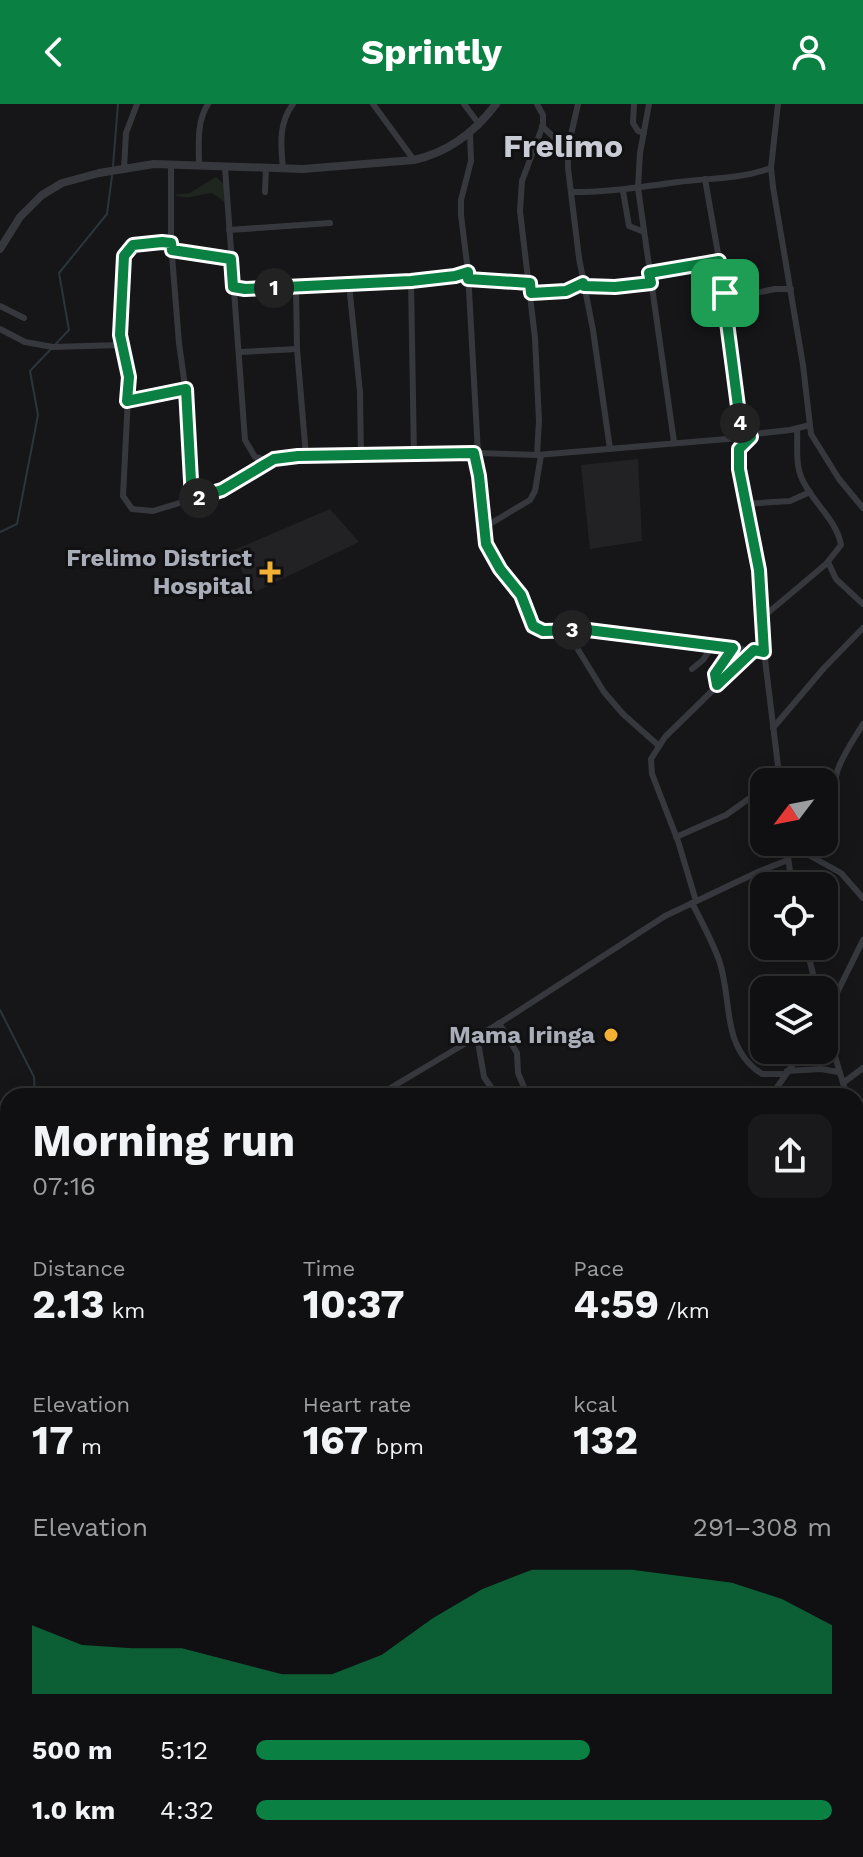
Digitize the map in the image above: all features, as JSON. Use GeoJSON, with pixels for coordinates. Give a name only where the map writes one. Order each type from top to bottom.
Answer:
{"type":"FeatureCollection","features":[{"type":"Feature","properties":{"kind":"street"},"geometry":{"type":"LineString","coordinates":[[124,169],[126,133],[137,104]]}},
{"type":"Feature","properties":{"kind":"street"},"geometry":{"type":"LineString","coordinates":[[199,166],[201,115],[208,104]]}},
{"type":"Feature","properties":{"kind":"street"},"geometry":{"type":"LineString","coordinates":[[283,169],[281,133],[286,113],[293,104]]}},
{"type":"Feature","properties":{"kind":"street"},"geometry":{"type":"LineString","coordinates":[[373,104],[414,160]]}},
{"type":"Feature","properties":{"kind":"street"},"geometry":{"type":"LineString","coordinates":[[464,104],[479,124]]}},
{"type":"Feature","properties":{"kind":"street"},"geometry":{"type":"LineString","coordinates":[[0,249],[20,217],[42,195],[62,183],[154,164],[283,169],[414,160],[443,151],[470,133],[496,104]]}},
{"type":"Feature","properties":{"kind":"street"},"geometry":{"type":"LineString","coordinates":[[483,528],[530,500],[535,491],[539,455],[537,361],[520,188],[542,126],[543,115],[537,104]]}},
{"type":"Feature","properties":{"kind":"street"},"geometry":{"type":"LineString","coordinates":[[578,104],[568,151],[571,192],[610,449]]}},
{"type":"Feature","properties":{"kind":"street"},"geometry":{"type":"LineString","coordinates":[[634,104],[633,123],[638,131],[644,133]]}},
{"type":"Feature","properties":{"kind":"street"},"geometry":{"type":"LineString","coordinates":[[649,104],[638,188],[674,442]]}},
{"type":"Feature","properties":{"kind":"street"},"geometry":{"type":"LineString","coordinates":[[778,104],[771,168],[810,425],[818,449],[863,508]]}},
{"type":"Feature","properties":{"kind":"street"},"geometry":{"type":"LineString","coordinates":[[542,126],[568,151]]}},
{"type":"Feature","properties":{"kind":"street"},"geometry":{"type":"LineString","coordinates":[[470,133],[471,161],[461,200],[468,275],[476,453],[483,528],[491,556],[521,595],[533,626],[543,631],[588,630],[764,652]]}},
{"type":"Feature","properties":{"kind":"street"},"geometry":{"type":"LineString","coordinates":[[171,165],[172,247],[179,343],[186,389],[192,499]]}},
{"type":"Feature","properties":{"kind":"street"},"geometry":{"type":"LineString","coordinates":[[225,168],[245,440],[255,457],[476,453],[539,455],[751,437],[810,425]]}},
{"type":"Feature","properties":{"kind":"street"},"geometry":{"type":"LineString","coordinates":[[571,192],[623,191],[748,176],[771,168]]}},
{"type":"Feature","properties":{"kind":"street"},"geometry":{"type":"LineString","coordinates":[[265,192],[266,169]]}},
{"type":"Feature","properties":{"kind":"street"},"geometry":{"type":"LineString","coordinates":[[705,179],[725,296],[742,437]]}},
{"type":"Feature","properties":{"kind":"street"},"geometry":{"type":"LineString","coordinates":[[623,191],[629,226],[644,232]]}},
{"type":"Feature","properties":{"kind":"street"},"geometry":{"type":"LineString","coordinates":[[229,230],[330,223]]}},
{"type":"Feature","properties":{"kind":"street"},"geometry":{"type":"LineString","coordinates":[[231,259],[172,247],[133,245],[126,251],[120,345],[129,377],[123,496],[132,509],[153,511],[222,490],[274,459]]}},
{"type":"Feature","properties":{"kind":"street"},"geometry":{"type":"LineString","coordinates":[[649,273],[719,261]]}},
{"type":"Feature","properties":{"kind":"street"},"geometry":{"type":"LineString","coordinates":[[233,287],[296,287],[468,275],[530,283]]}},
{"type":"Feature","properties":{"kind":"street"},"geometry":{"type":"LineString","coordinates":[[702,277],[711,280],[725,296],[791,289]]}},
{"type":"Feature","properties":{"kind":"street"},"geometry":{"type":"LineString","coordinates":[[411,281],[414,456]]}},
{"type":"Feature","properties":{"kind":"street"},"geometry":{"type":"LineString","coordinates":[[531,293],[566,291],[584,284],[615,287],[651,283]]}},
{"type":"Feature","properties":{"kind":"street"},"geometry":{"type":"LineString","coordinates":[[349,284],[360,392],[361,456]]}},
{"type":"Feature","properties":{"kind":"street"},"geometry":{"type":"LineString","coordinates":[[296,287],[297,349],[306,456]]}},
{"type":"Feature","properties":{"kind":"street"},"geometry":{"type":"LineString","coordinates":[[0,306],[24,318]]}},
{"type":"Feature","properties":{"kind":"street"},"geometry":{"type":"LineString","coordinates":[[0,329],[25,342],[53,347],[120,345]]}},
{"type":"Feature","properties":{"kind":"street"},"geometry":{"type":"LineString","coordinates":[[240,352],[297,349]]}},
{"type":"Feature","properties":{"kind":"street"},"geometry":{"type":"LineString","coordinates":[[127,401],[186,389]]}},
{"type":"Feature","properties":{"kind":"street"},"geometry":{"type":"LineString","coordinates":[[763,617],[828,562],[839,550],[841,540],[802,479],[798,465],[797,429]]}},
{"type":"Feature","properties":{"kind":"street"},"geometry":{"type":"LineString","coordinates":[[751,437],[742,443],[738,458],[759,570],[764,652],[777,768]]}},
{"type":"Feature","properties":{"kind":"street"},"geometry":{"type":"LineString","coordinates":[[745,504],[790,501],[810,492]]}},
{"type":"Feature","properties":{"kind":"street"},"geometry":{"type":"LineString","coordinates":[[828,562],[836,579],[863,604]]}},
{"type":"Feature","properties":{"kind":"street"},"geometry":{"type":"LineString","coordinates":[[773,728],[863,628]]}},
{"type":"Feature","properties":{"kind":"street"},"geometry":{"type":"LineString","coordinates":[[566,630],[604,692],[658,745]]}},
{"type":"Feature","properties":{"kind":"street"},"geometry":{"type":"LineString","coordinates":[[692,669],[713,645]]}},
{"type":"Feature","properties":{"kind":"street"},"geometry":{"type":"LineString","coordinates":[[717,685],[715,674],[733,648]]}},
{"type":"Feature","properties":{"kind":"street"},"geometry":{"type":"LineString","coordinates":[[754,650],[658,745],[650,765],[676,837],[694,902],[719,961],[730,1026],[740,1053],[762,1074],[821,1069],[838,1072]]}},
{"type":"Feature","properties":{"kind":"street"},"geometry":{"type":"LineString","coordinates":[[838,771],[863,724]]}},
{"type":"Feature","properties":{"kind":"street"},"geometry":{"type":"LineString","coordinates":[[676,837],[726,815],[750,798]]}},
{"type":"Feature","properties":{"kind":"street"},"geometry":{"type":"LineString","coordinates":[[390,1088],[499,1023],[642,930],[788,856],[790,872]]}},
{"type":"Feature","properties":{"kind":"street"},"geometry":{"type":"LineString","coordinates":[[810,856],[841,873],[863,898]]}},
{"type":"Feature","properties":{"kind":"street"},"geometry":{"type":"LineString","coordinates":[[838,991],[863,940]]}},
{"type":"Feature","properties":{"kind":"street"},"geometry":{"type":"LineString","coordinates":[[499,1023],[517,1053],[518,1073],[524,1088]]}},
{"type":"Feature","properties":{"kind":"street"},"geometry":{"type":"LineString","coordinates":[[477,1036],[484,1077],[492,1088]]}},
{"type":"Feature","properties":{"kind":"street"},"geometry":{"type":"LineString","coordinates":[[776,1088],[793,1064]]}},
{"type":"Feature","properties":{"kind":"street"},"geometry":{"type":"LineString","coordinates":[[836,1064],[845,1088]]}},
{"type":"Feature","properties":{"kind":"street"},"geometry":{"type":"LineString","coordinates":[[843,1083],[862,1070]]}},
{"type":"Feature","properties":{"kind":"shaded area"},"geometry":{"type":"Polygon","coordinates":[[[216,177],[224,184],[226,203],[212,193],[188,197],[174,195],[190,193],[216,177]]]}},
{"type":"Feature","properties":{"kind":"shaded area"},"geometry":{"type":"Polygon","coordinates":[[[638,459],[642,541],[590,549],[581,465],[638,459]]]}},
{"type":"Feature","properties":{"kind":"shaded area","name":"Frelimo District Hospital"},"geometry":{"type":"Polygon","coordinates":[[[330,509],[359,542],[253,593],[232,551],[330,509]]]}},
{"type":"Feature","properties":{"kind":"waterway"},"geometry":{"type":"LineString","coordinates":[[113,166],[118,104]]}},
{"type":"Feature","properties":{"kind":"waterway"},"geometry":{"type":"LineString","coordinates":[[0,532],[17,524],[38,415],[30,371],[69,330],[59,273],[107,214],[112,176]]}},
{"type":"Feature","properties":{"kind":"waterway"},"geometry":{"type":"LineString","coordinates":[[0,1010],[34,1077],[35,1088]]}},
{"type":"Feature","properties":{"kind":"place","name":"Frelimo District Hospital"},"geometry":{"type":"Point","coordinates":[270,572]}},
{"type":"Feature","properties":{"kind":"place","name":"Mama Iringa"},"geometry":{"type":"Point","coordinates":[611,1035]}},
{"type":"Feature","properties":{"kind":"district","name":"Frelimo"},"geometry":{"type":"Point","coordinates":[563,146]}},
{"type":"Feature","properties":{"kind":"route"},"geometry":{"type":"LineString","coordinates":[[144,243],[171,243],[172,250],[231,259],[233,287],[245,289],[387,283],[436,279],[468,272],[468,279],[530,283],[531,293],[561,292],[583,283],[584,286],[615,287],[651,283],[649,273],[719,261],[725,293],[742,437],[751,437],[742,443],[738,458],[746,515],[759,570],[764,652],[754,650],[717,685],[715,674],[733,648],[588,630],[543,631],[533,626],[521,595],[491,556],[486,544],[474,453],[274,459],[222,490],[192,499],[186,389],[127,401],[129,377],[120,345],[124,256],[133,245],[144,243]]}}]}
